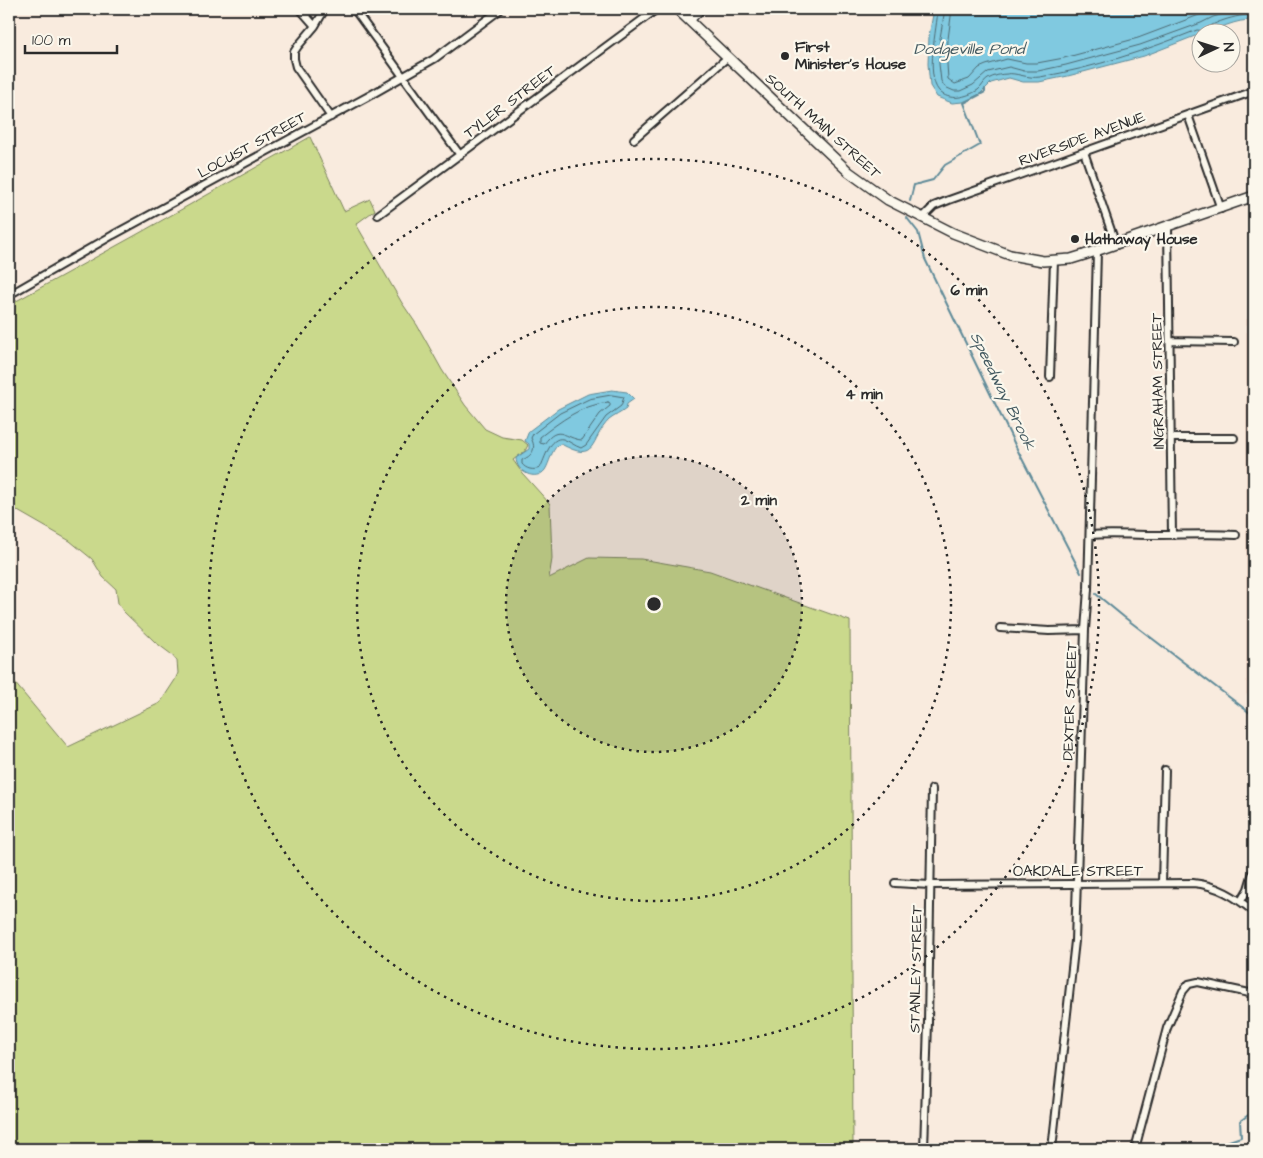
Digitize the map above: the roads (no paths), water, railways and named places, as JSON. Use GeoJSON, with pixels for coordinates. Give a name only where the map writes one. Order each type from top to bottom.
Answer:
{"type":"FeatureCollection","features":[{"type":"Feature","properties":{"kind":"main road","name":"SOUTH MAIN STREET"},"geometry":{"type":"LineString","coordinates":[[677,9],[850,172],[888,200],[922,218],[960,236],[1010,255],[1031,260],[1054,260],[1097,252],[1254,196]]}},
{"type":"Feature","properties":{"kind":"main road"},"geometry":{"type":"LineString","coordinates":[[689,20],[700,9]]}},
{"type":"Feature","properties":{"kind":"street"},"geometry":{"type":"LineString","coordinates":[[300,9],[315,26]]}},
{"type":"Feature","properties":{"kind":"street"},"geometry":{"type":"LineString","coordinates":[[325,9],[315,26],[294,52],[294,59],[296,68],[331,117]]}},
{"type":"Feature","properties":{"kind":"street"},"geometry":{"type":"LineString","coordinates":[[354,9],[460,155]]}},
{"type":"Feature","properties":{"kind":"street","name":"LOCUST STREET"},"geometry":{"type":"LineString","coordinates":[[9,295],[403,76],[454,45],[501,9]]}},
{"type":"Feature","properties":{"kind":"street","name":"TYLER STREET"},"geometry":{"type":"LineString","coordinates":[[378,215],[657,9]]}},
{"type":"Feature","properties":{"kind":"street"},"geometry":{"type":"LineString","coordinates":[[634,140],[728,57]]}},
{"type":"Feature","properties":{"kind":"street","name":"RIVERSIDE AVENUE"},"geometry":{"type":"LineString","coordinates":[[922,218],[934,206],[949,200],[1254,91]]}},
{"type":"Feature","properties":{"kind":"street"},"geometry":{"type":"LineString","coordinates":[[1188,114],[1221,208]]}},
{"type":"Feature","properties":{"kind":"street"},"geometry":{"type":"LineString","coordinates":[[1084,152],[1116,245]]}},
{"type":"Feature","properties":{"kind":"street","name":"INGRAHAM STREET"},"geometry":{"type":"LineString","coordinates":[[1168,227],[1171,341],[1172,535]]}},
{"type":"Feature","properties":{"kind":"street","name":"DEXTER STREET"},"geometry":{"type":"LineString","coordinates":[[1052,1149],[1075,941],[1084,630],[1090,535],[1097,252]]}},
{"type":"Feature","properties":{"kind":"street"},"geometry":{"type":"LineString","coordinates":[[1050,377],[1054,260]]}},
{"type":"Feature","properties":{"kind":"street"},"geometry":{"type":"LineString","coordinates":[[1171,341],[1234,342]]}},
{"type":"Feature","properties":{"kind":"street"},"geometry":{"type":"LineString","coordinates":[[1171,438],[1234,438]]}},
{"type":"Feature","properties":{"kind":"street"},"geometry":{"type":"LineString","coordinates":[[1090,535],[1236,535]]}},
{"type":"Feature","properties":{"kind":"street"},"geometry":{"type":"LineString","coordinates":[[1000,628],[1049,631],[1084,630]]}},
{"type":"Feature","properties":{"kind":"street"},"geometry":{"type":"LineString","coordinates":[[1162,883],[1165,770]]}},
{"type":"Feature","properties":{"kind":"street","name":"STANLEY STREET"},"geometry":{"type":"LineString","coordinates":[[924,1149],[932,790]]}},
{"type":"Feature","properties":{"kind":"street"},"geometry":{"type":"LineString","coordinates":[[1241,901],[1248,889],[1254,869]]}},
{"type":"Feature","properties":{"kind":"street","name":"OAKDALE STREET"},"geometry":{"type":"LineString","coordinates":[[895,883],[930,885],[1205,884],[1218,888],[1241,901],[1254,912]]}},
{"type":"Feature","properties":{"kind":"street"},"geometry":{"type":"LineString","coordinates":[[1135,1149],[1166,1028],[1183,991],[1189,984],[1198,982],[1254,994]]}},
{"type":"Feature","properties":{"kind":"water","name":"Dodgeville Pond"},"geometry":{"type":"Polygon","coordinates":[[[934,9],[1254,9],[1254,21],[1190,22],[1190,38],[1144,56],[1039,82],[1023,82],[1009,78],[991,83],[980,94],[963,102],[952,103],[937,97],[930,86],[928,64],[929,36],[934,9]]]}},
{"type":"Feature","properties":{"kind":"water"},"geometry":{"type":"Polygon","coordinates":[[[612,390],[627,392],[634,399],[627,404],[626,409],[609,420],[591,447],[581,452],[561,444],[558,445],[541,474],[527,474],[519,467],[516,458],[529,449],[529,444],[525,441],[529,431],[558,409],[588,394],[612,390]]]}},
{"type":"Feature","properties":{"kind":"waterway","name":"Speedway Brook"},"geometry":{"type":"LineString","coordinates":[[910,201],[914,185],[933,180],[945,165],[980,145],[964,103],[985,92],[985,89]]}},
{"type":"Feature","properties":{"kind":"waterway","name":"Speedway Brook"},"geometry":{"type":"LineString","coordinates":[[907,218],[918,232],[925,259],[1018,451],[1081,573]]}},
{"type":"Feature","properties":{"kind":"waterway","name":"Speedway Brook"},"geometry":{"type":"LineString","coordinates":[[1096,594],[1254,716]]}},
{"type":"Feature","properties":{"kind":"waterway","name":"Speedway Brook"},"geometry":{"type":"LineString","coordinates":[[1206,1149],[1241,1137],[1240,1121],[1254,1111]]}},
{"type":"Feature","properties":{"kind":"place","name":"First Minister's House"},"geometry":{"type":"Point","coordinates":[785,56]}},
{"type":"Feature","properties":{"kind":"place","name":"Hathaway House"},"geometry":{"type":"Point","coordinates":[1075,239]}}]}
